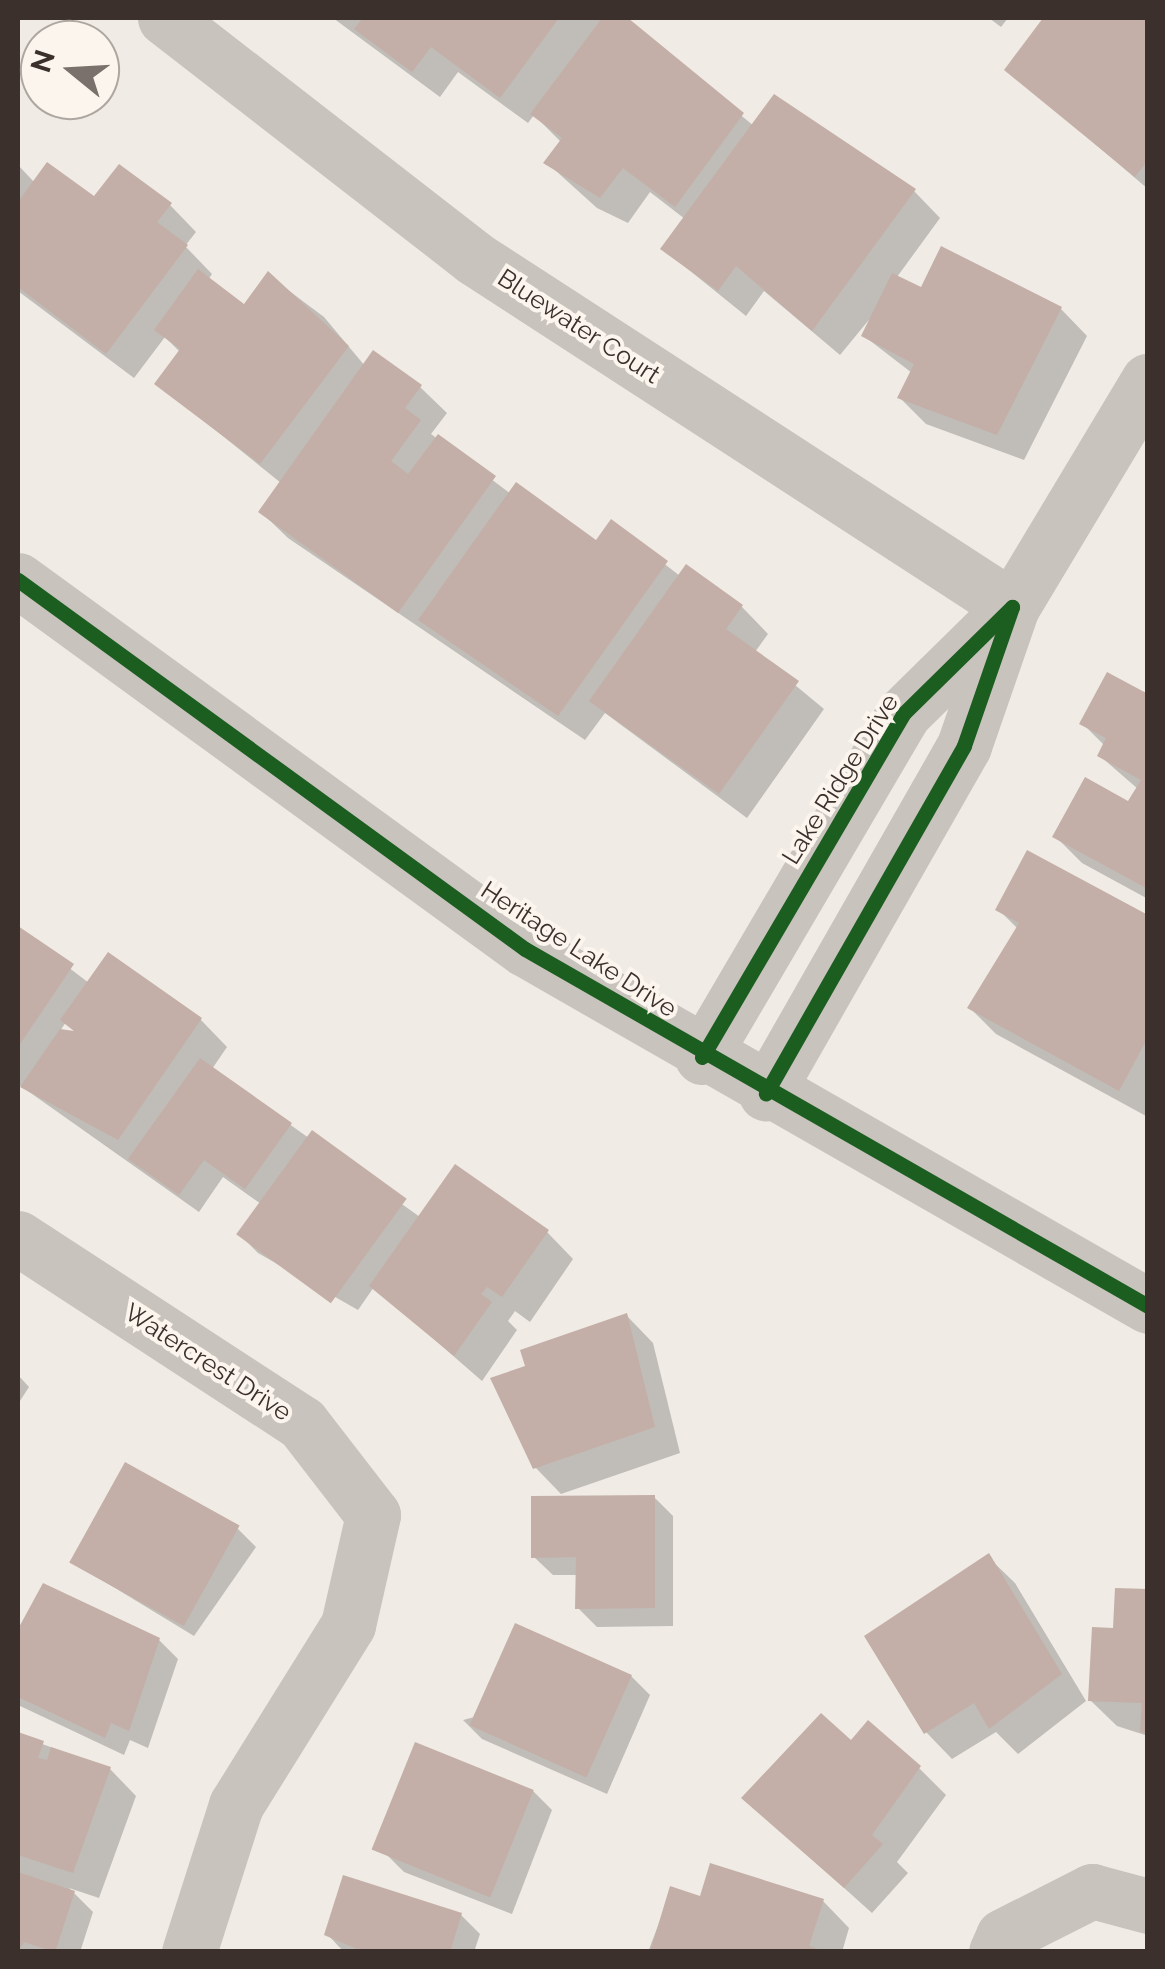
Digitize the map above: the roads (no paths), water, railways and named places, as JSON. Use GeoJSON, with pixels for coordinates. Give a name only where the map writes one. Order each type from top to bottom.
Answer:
{"type":"FeatureCollection","features":[{"type":"Feature","properties":{"kind":"street","name":"Bluewater Court"},"geometry":{"type":"LineString","coordinates":[[166,18],[474,258],[1012,606]]}},
{"type":"Feature","properties":{"kind":"street","name":"Lake Ridge Drive"},"geometry":{"type":"LineString","coordinates":[[766,1093],[964,746],[1012,606],[1148,382]]}},
{"type":"Feature","properties":{"kind":"street","name":"Heritage Lake Drive"},"geometry":{"type":"LineString","coordinates":[[18,580],[525,949],[702,1057],[1148,1306]]}},
{"type":"Feature","properties":{"kind":"street","name":"Lake Ridge Drive"},"geometry":{"type":"LineString","coordinates":[[702,1057],[903,714],[1012,606]]}},
{"type":"Feature","properties":{"kind":"street","name":"Watercrest Drive"},"geometry":{"type":"LineString","coordinates":[[18,1238],[302,1423],[373,1514],[348,1625],[236,1805],[189,1952]]}},
{"type":"Feature","properties":{"kind":"street"},"geometry":{"type":"LineString","coordinates":[[996,1952],[1003,1936],[1092,1892],[1148,1906]]}}]}
